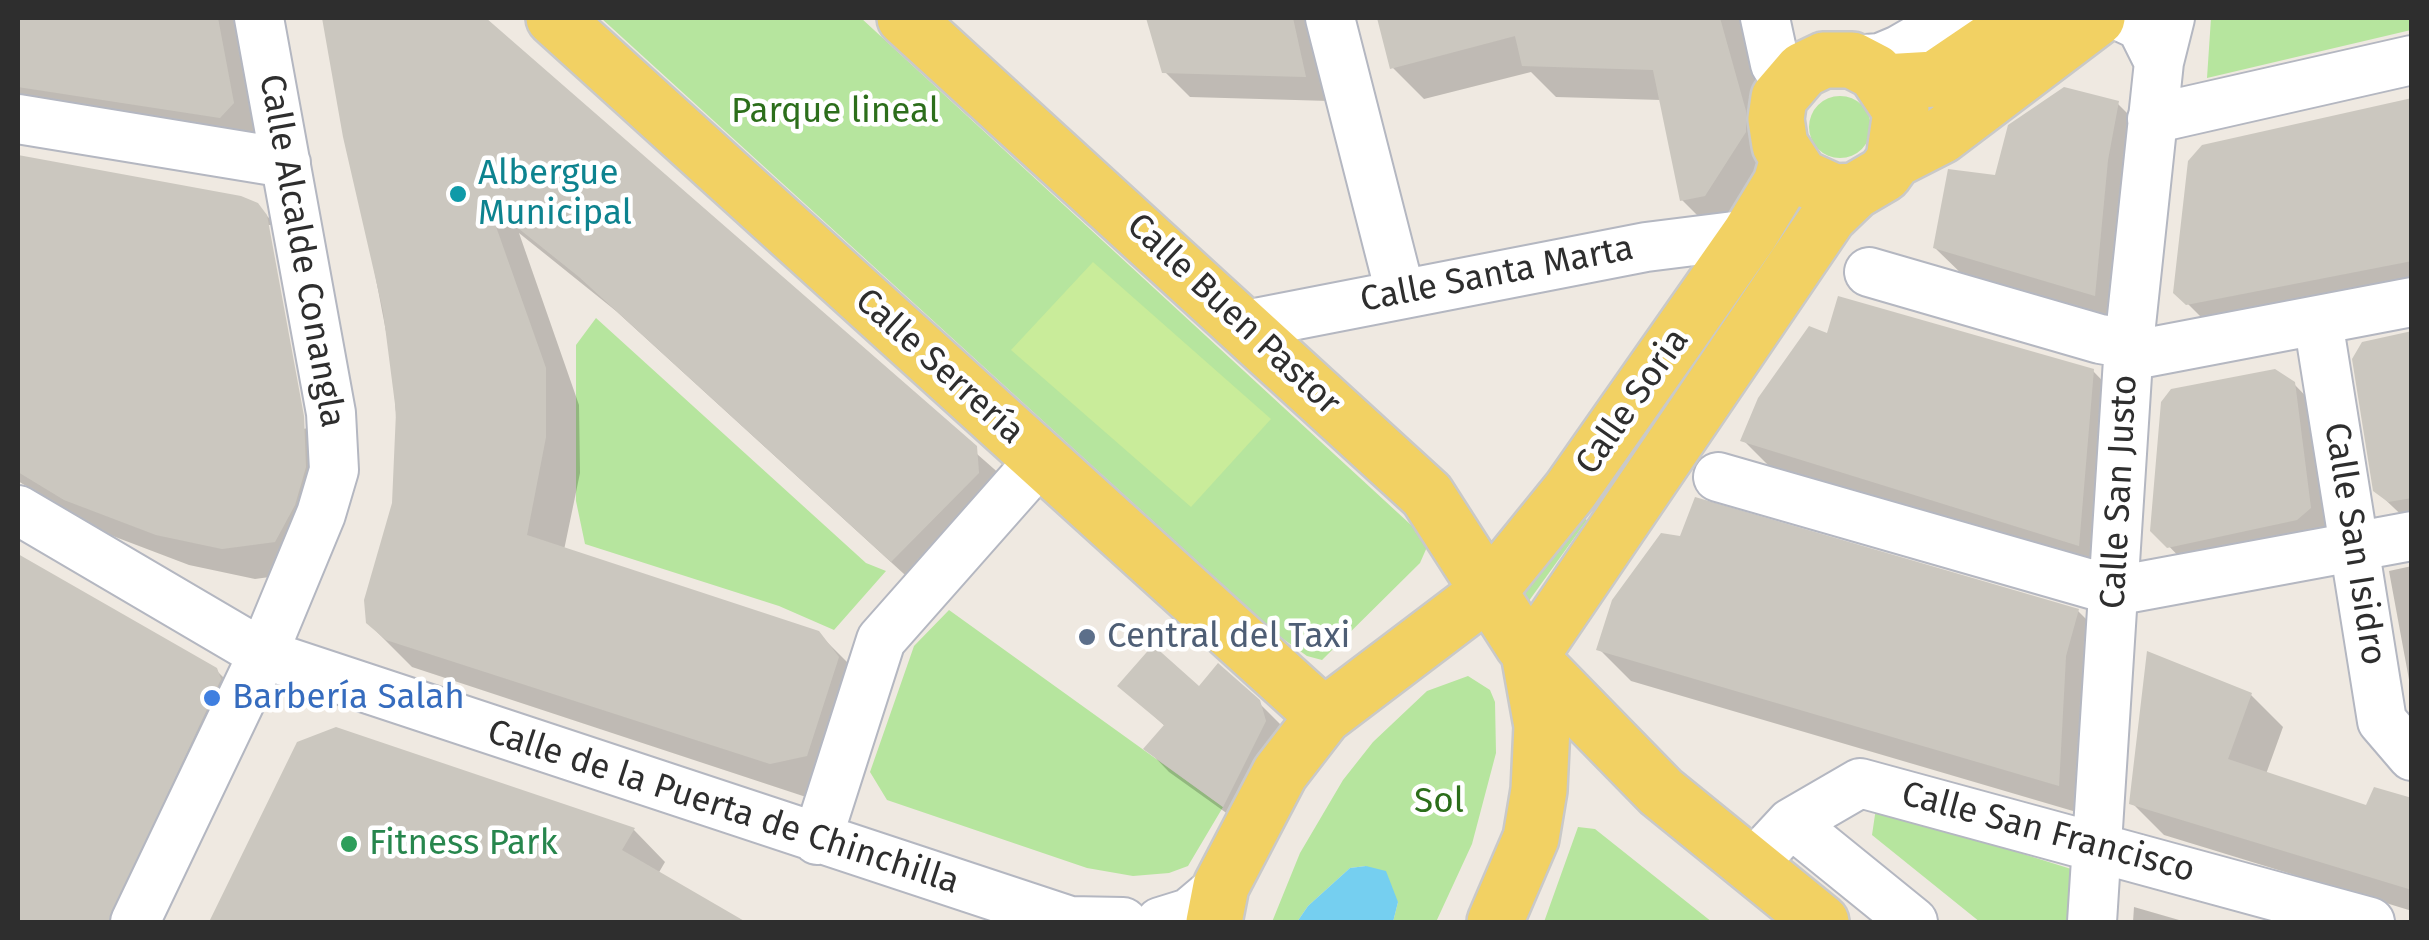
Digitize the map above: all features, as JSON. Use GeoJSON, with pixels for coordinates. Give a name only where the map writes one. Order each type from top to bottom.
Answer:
{"type":"FeatureCollection","features":[{"type":"Feature","properties":{"kind":"main road","name":"Calle Serrería"},"geometry":{"type":"LineString","coordinates":[[554,18],[1324,716]]}},
{"type":"Feature","properties":{"kind":"main road","name":"Calle Buen Pastor"},"geometry":{"type":"LineString","coordinates":[[911,18],[1427,495],[1469,608],[1529,654]]}},
{"type":"Feature","properties":{"kind":"main road"},"geometry":{"type":"LineString","coordinates":[[2026,18],[1935,79],[1868,71],[1824,60],[1789,83],[1780,98],[1776,119],[1780,145],[1801,178],[1834,192],[1874,176],[1940,136],[2097,18]]}},
{"type":"Feature","properties":{"kind":"main road"},"geometry":{"type":"LineString","coordinates":[[1868,71],[1901,111],[1874,176]]}},
{"type":"Feature","properties":{"kind":"main road","name":"Calle Soria"},"geometry":{"type":"LineString","coordinates":[[1218,904],[1280,773],[1324,716],[1380,669],[1469,608],[1570,492],[1750,234],[1781,183],[1788,159]]}},
{"type":"Feature","properties":{"kind":"main road","name":"Calle Soria"},"geometry":{"type":"LineString","coordinates":[[1529,654],[1829,216],[1874,176]]}},
{"type":"Feature","properties":{"kind":"main road"},"geometry":{"type":"LineString","coordinates":[[1495,922],[1531,838],[1539,790],[1542,726],[1529,654]]}},
{"type":"Feature","properties":{"kind":"main road"},"geometry":{"type":"LineString","coordinates":[[1529,654],[1660,792],[1821,922]]}},
{"type":"Feature","properties":{"kind":"main road"},"geometry":{"type":"LineString","coordinates":[[1539,790],[1594,775],[1660,792]]}},
{"type":"Feature","properties":{"kind":"street","name":"Calle Alcalde Conangla"},"geometry":{"type":"LineString","coordinates":[[135,922],[264,654],[321,514],[334,470],[331,412],[259,18]]}},
{"type":"Feature","properties":{"kind":"street"},"geometry":{"type":"LineString","coordinates":[[1330,18],[1400,292]]}},
{"type":"Feature","properties":{"kind":"street"},"geometry":{"type":"LineString","coordinates":[[1765,18],[1775,64],[1789,83]]}},
{"type":"Feature","properties":{"kind":"street"},"geometry":{"type":"LineString","coordinates":[[1868,71],[1890,54],[1955,18]]}},
{"type":"Feature","properties":{"kind":"street","name":"Calle San Justo"},"geometry":{"type":"LineString","coordinates":[[2092,922],[2129,350],[2164,40],[2124,18]]}},
{"type":"Feature","properties":{"kind":"street"},"geometry":{"type":"LineString","coordinates":[[2152,120],[2412,60]]}},
{"type":"Feature","properties":{"kind":"street"},"geometry":{"type":"LineString","coordinates":[[18,119],[286,163]]}},
{"type":"Feature","properties":{"kind":"street","name":"Calle Santa Marta"},"geometry":{"type":"LineString","coordinates":[[1245,324],[1646,247],[1750,234]]}},
{"type":"Feature","properties":{"kind":"street"},"geometry":{"type":"LineString","coordinates":[[1869,272],[2129,350],[2318,321],[2412,302]]}},
{"type":"Feature","properties":{"kind":"street","name":"Calle San Isidro"},"geometry":{"type":"LineString","coordinates":[[2318,321],[2382,721],[2412,756]]}},
{"type":"Feature","properties":{"kind":"street"},"geometry":{"type":"LineString","coordinates":[[817,840],[881,640],[1041,458]]}},
{"type":"Feature","properties":{"kind":"street"},"geometry":{"type":"LineString","coordinates":[[1718,477],[2115,590],[2412,536]]}},
{"type":"Feature","properties":{"kind":"street","name":"Calle de la Puerta de Chinchilla"},"geometry":{"type":"LineString","coordinates":[[18,510],[264,654],[1072,922],[1122,922]]}},
{"type":"Feature","properties":{"kind":"street","name":"Calle San Francisco"},"geometry":{"type":"LineString","coordinates":[[1751,866],[1790,823],[1860,783],[2095,844],[2360,921]]}},
{"type":"Feature","properties":{"kind":"street"},"geometry":{"type":"LineString","coordinates":[[1790,823],[1913,922]]}},
{"type":"Feature","properties":{"kind":"street"},"geometry":{"type":"LineString","coordinates":[[1160,922],[1218,904]]}},
{"type":"Feature","properties":{"kind":"green space","name":"Parque lineal"},"geometry":{"type":"Polygon","coordinates":[[[601,18],[861,18],[1423,536],[1427,547],[1420,563],[1322,660],[1307,656],[1279,636],[601,18]]]}},
{"type":"Feature","properties":{"kind":"green space"},"geometry":{"type":"Polygon","coordinates":[[[2211,18],[2411,18],[2411,30],[2207,78],[2211,18]]]}},
{"type":"Feature","properties":{"kind":"green space"},"geometry":{"type":"Polygon","coordinates":[[[1840,96],[1862,105],[1871,127],[1862,149],[1840,158],[1818,149],[1809,127],[1818,105],[1840,96]]]}},
{"type":"Feature","properties":{"kind":"green space"},"geometry":{"type":"Polygon","coordinates":[[[1093,262],[1271,419],[1191,507],[1011,350],[1093,262]]]}},
{"type":"Feature","properties":{"kind":"green space"},"geometry":{"type":"Polygon","coordinates":[[[596,318],[866,563],[886,571],[834,630],[779,606],[585,544],[576,501],[576,345],[596,318]]]}},
{"type":"Feature","properties":{"kind":"green space"},"geometry":{"type":"Polygon","coordinates":[[[1579,515],[1587,520],[1526,605],[1519,599],[1579,515]]]}},
{"type":"Feature","properties":{"kind":"green space"},"geometry":{"type":"Polygon","coordinates":[[[949,610],[1223,807],[1188,866],[1169,873],[1133,876],[1087,868],[887,800],[870,772],[914,646],[949,610]]]}},
{"type":"Feature","properties":{"kind":"green space","name":"Sol"},"geometry":{"type":"Polygon","coordinates":[[[1468,676],[1490,690],[1495,702],[1496,753],[1472,844],[1436,922],[1393,922],[1398,902],[1366,866],[1350,868],[1308,906],[1297,922],[1272,922],[1300,853],[1343,780],[1373,742],[1427,691],[1468,676]]]}},
{"type":"Feature","properties":{"kind":"green space"},"geometry":{"type":"Polygon","coordinates":[[[1876,808],[2084,873],[2082,922],[1980,922],[1872,835],[1876,808]]]}},
{"type":"Feature","properties":{"kind":"green space"},"geometry":{"type":"Polygon","coordinates":[[[1578,827],[1595,829],[1712,922],[1544,922],[1578,827]]]}},
{"type":"Feature","properties":{"kind":"water"},"geometry":{"type":"Polygon","coordinates":[[[1366,866],[1386,871],[1398,902],[1393,922],[1297,922],[1308,906],[1350,868],[1366,866]]]}},
{"type":"Feature","properties":{"kind":"building"},"geometry":{"type":"Polygon","coordinates":[[[18,18],[218,18],[234,103],[220,118],[18,87],[18,18]]]}},
{"type":"Feature","properties":{"kind":"building"},"geometry":{"type":"Polygon","coordinates":[[[322,18],[486,18],[977,446],[979,473],[891,562],[579,277],[488,204],[546,368],[546,437],[527,535],[819,631],[839,657],[807,756],[770,764],[386,640],[366,623],[364,600],[392,503],[396,412],[383,311],[343,137],[322,18]]]}},
{"type":"Feature","properties":{"kind":"building"},"geometry":{"type":"Polygon","coordinates":[[[1146,18],[1293,18],[1306,77],[1162,73],[1146,18]]]}},
{"type":"Feature","properties":{"kind":"building"},"geometry":{"type":"Polygon","coordinates":[[[1377,18],[1720,18],[1746,111],[1746,132],[1705,196],[1680,201],[1653,70],[1522,66],[1515,36],[1390,69],[1377,18]]]}},
{"type":"Feature","properties":{"kind":"building"},"geometry":{"type":"Polygon","coordinates":[[[2064,87],[2119,101],[2108,160],[2095,296],[1933,248],[1948,169],[1995,175],[2008,125],[2064,87]]]}},
{"type":"Feature","properties":{"kind":"building"},"geometry":{"type":"Polygon","coordinates":[[[2412,98],[2412,261],[2186,305],[2173,293],[2188,161],[2202,145],[2412,98]]]}},
{"type":"Feature","properties":{"kind":"building"},"geometry":{"type":"Polygon","coordinates":[[[18,155],[241,196],[258,203],[267,215],[304,416],[306,467],[295,505],[275,542],[222,549],[156,535],[64,500],[18,472],[18,155]]]}},
{"type":"Feature","properties":{"kind":"building"},"geometry":{"type":"Polygon","coordinates":[[[1838,296],[2094,369],[2079,546],[1740,441],[1758,398],[1809,326],[1827,333],[1838,296]]]}},
{"type":"Feature","properties":{"kind":"building"},"geometry":{"type":"Polygon","coordinates":[[[2412,331],[2412,498],[2388,502],[2373,491],[2352,359],[2362,342],[2412,331]]]}},
{"type":"Feature","properties":{"kind":"building"},"geometry":{"type":"Polygon","coordinates":[[[2275,369],[2295,382],[2311,508],[2297,520],[2167,548],[2150,531],[2161,402],[2171,389],[2275,369]]]}},
{"type":"Feature","properties":{"kind":"building"},"geometry":{"type":"Polygon","coordinates":[[[1695,497],[2079,609],[2066,656],[2059,786],[1596,650],[1612,600],[1661,533],[1680,536],[1695,497]]]}},
{"type":"Feature","properties":{"kind":"building"},"geometry":{"type":"Polygon","coordinates":[[[18,554],[217,668],[221,679],[108,922],[18,922],[18,554]]]}},
{"type":"Feature","properties":{"kind":"building"},"geometry":{"type":"Polygon","coordinates":[[[1153,645],[1199,686],[1218,663],[1260,700],[1266,721],[1223,807],[1143,749],[1164,725],[1117,686],[1153,645]]]}},
{"type":"Feature","properties":{"kind":"building"},"geometry":{"type":"Polygon","coordinates":[[[2147,651],[2252,693],[2228,759],[2366,805],[2374,787],[2412,798],[2412,890],[2129,804],[2147,651]]]}},
{"type":"Feature","properties":{"kind":"building"},"geometry":{"type":"Polygon","coordinates":[[[336,727],[635,828],[622,850],[746,922],[209,922],[297,742],[336,727]]]}},
{"type":"Feature","properties":{"kind":"place","name":"Albergue Municipal"},"geometry":{"type":"Point","coordinates":[458,194]}},
{"type":"Feature","properties":{"kind":"place","name":"Central del Taxi"},"geometry":{"type":"Point","coordinates":[1087,637]}},
{"type":"Feature","properties":{"kind":"place","name":"Barbería Salah"},"geometry":{"type":"Point","coordinates":[212,698]}},
{"type":"Feature","properties":{"kind":"place","name":"Fitness Park"},"geometry":{"type":"Point","coordinates":[349,844]}}]}
